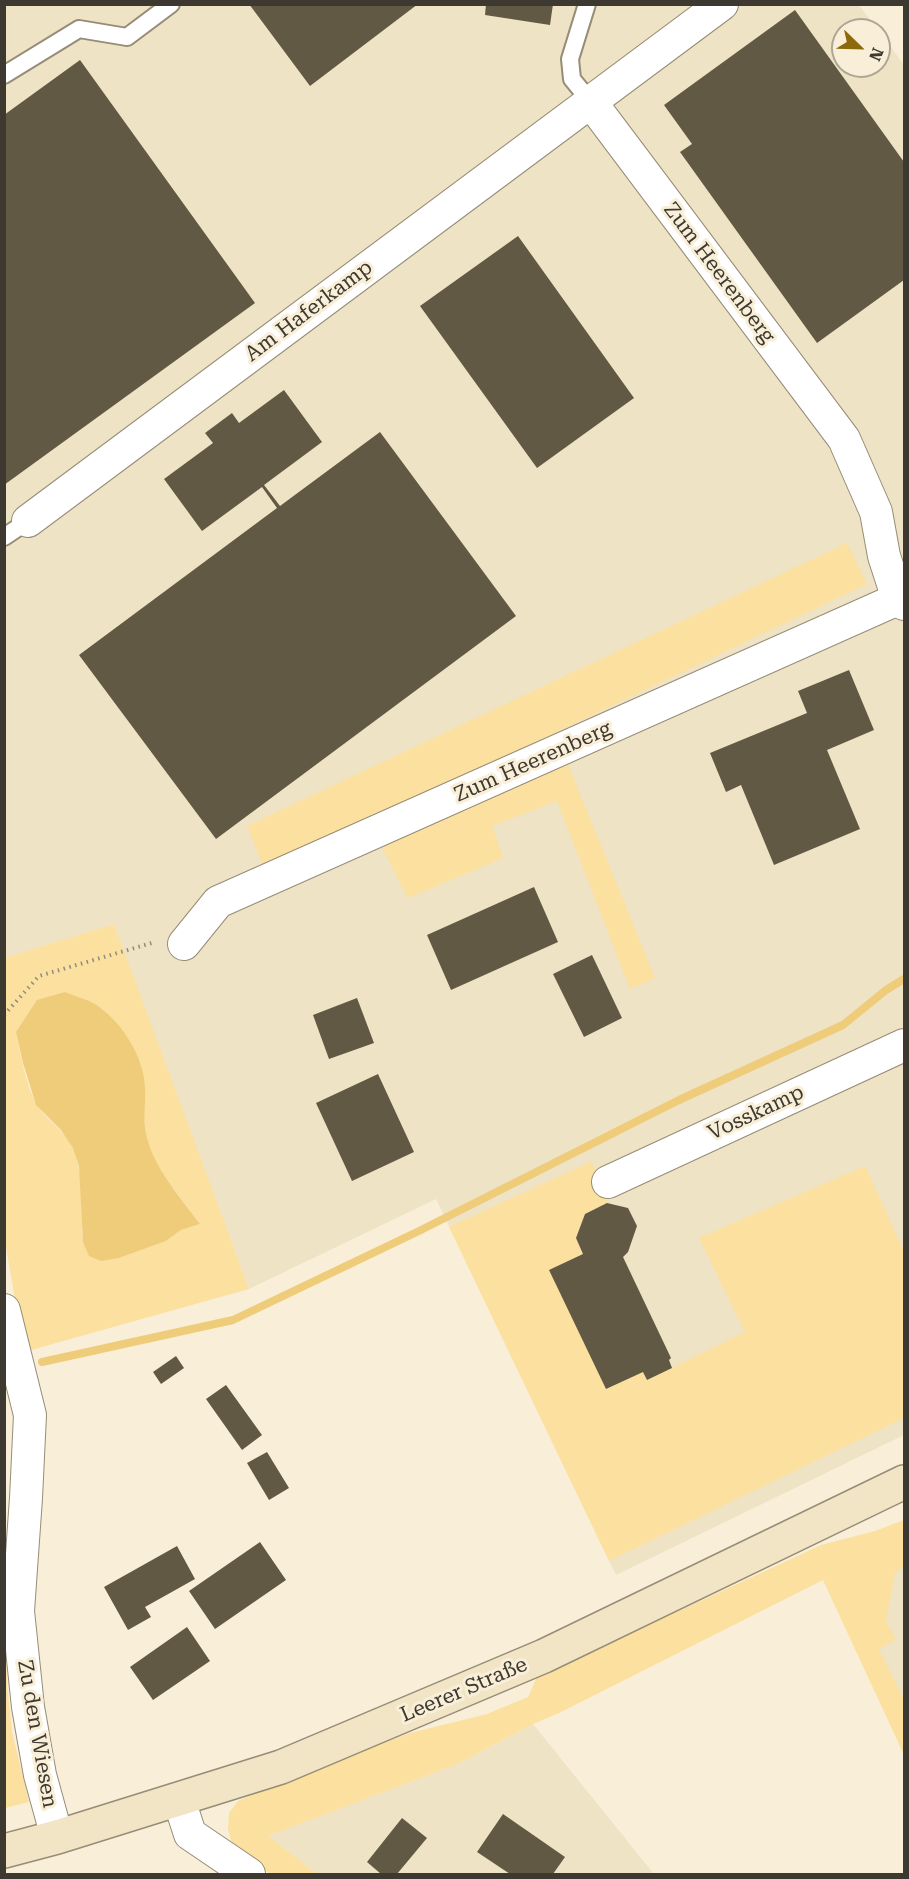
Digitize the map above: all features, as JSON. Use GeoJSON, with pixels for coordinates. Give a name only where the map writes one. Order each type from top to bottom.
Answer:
{"type":"FeatureCollection","features":[{"type":"Feature","properties":{"kind":"main road","name":"Leerer Straße"},"geometry":{"type":"LineString","coordinates":[[4,1851],[57,1837],[282,1767],[544,1656],[904,1482]]}},
{"type":"Feature","properties":{"kind":"street"},"geometry":{"type":"LineString","coordinates":[[590,101],[722,4]]}},
{"type":"Feature","properties":{"kind":"street","name":"Am Haferkamp"},"geometry":{"type":"LineString","coordinates":[[16,529],[590,101]]}},
{"type":"Feature","properties":{"kind":"street","name":"Zum Heerenberg"},"geometry":{"type":"LineString","coordinates":[[184,944],[218,902],[901,601],[885,556],[876,512],[844,439],[590,101]]}},
{"type":"Feature","properties":{"kind":"street","name":"Vosskamp"},"geometry":{"type":"LineString","coordinates":[[608,1182],[904,1045]]}},
{"type":"Feature","properties":{"kind":"street","name":"Zu den Wiesen"},"geometry":{"type":"LineString","coordinates":[[4,1310],[30,1414],[18,1611],[28,1707],[40,1775],[57,1837]]}},
{"type":"Feature","properties":{"kind":"street"},"geometry":{"type":"LineString","coordinates":[[179,1800],[190,1834],[249,1875]]}},
{"type":"Feature","properties":{"kind":"lane"},"geometry":{"type":"LineString","coordinates":[[4,75],[79,29],[127,37],[171,4]]}},
{"type":"Feature","properties":{"kind":"lane"},"geometry":{"type":"LineString","coordinates":[[588,4],[570,59],[572,79],[590,101]]}},
{"type":"Feature","properties":{"kind":"path"},"geometry":{"type":"LineString","coordinates":[[4,1015],[39,976],[158,941],[184,944]]}},
{"type":"Feature","properties":{"kind":"shaded area"},"geometry":{"type":"Polygon","coordinates":[[[5,5],[859,5],[869,18],[831,18],[831,78],[891,78],[891,47],[904,65],[904,1435],[616,1575],[436,1199],[249,1289],[114,924],[5,958],[5,5]]]}},
{"type":"Feature","properties":{"kind":"shaded area"},"geometry":{"type":"Polygon","coordinates":[[[847,543],[867,584],[265,871],[247,826],[847,543]]]}},
{"type":"Feature","properties":{"kind":"shaded area"},"geometry":{"type":"Polygon","coordinates":[[[567,762],[655,978],[630,989],[557,801],[492,826],[503,858],[408,898],[381,845],[567,762]]]}},
{"type":"Feature","properties":{"kind":"shaded area"},"geometry":{"type":"Polygon","coordinates":[[[114,924],[249,1289],[24,1352],[5,1241],[4,958],[114,924]],[[16,1032],[32,1096],[44,1114],[66,1136],[74,1150],[81,1183],[83,1242],[119,1258],[166,1241],[181,1230],[200,1224],[169,1182],[149,1148],[144,1124],[145,1086],[16,1032]]]}},
{"type":"Feature","properties":{"kind":"shaded area"},"geometry":{"type":"Polygon","coordinates":[[[65,992],[91,1002],[105,1011],[122,1030],[136,1052],[144,1076],[145,1125],[151,1149],[169,1183],[200,1224],[181,1230],[166,1241],[119,1258],[101,1261],[89,1256],[83,1242],[79,1166],[73,1148],[61,1130],[36,1105],[16,1032],[37,1000],[65,992]]]}},
{"type":"Feature","properties":{"kind":"shaded area"},"geometry":{"type":"Polygon","coordinates":[[[592,1161],[607,1203],[585,1214],[576,1238],[583,1254],[550,1270],[606,1389],[643,1372],[647,1380],[745,1332],[699,1238],[865,1166],[904,1251],[904,1418],[609,1561],[449,1227],[592,1161]]]}},
{"type":"Feature","properties":{"kind":"shaded area"},"geometry":{"type":"Polygon","coordinates":[[[904,1520],[904,1566],[895,1572],[886,1622],[896,1639],[879,1649],[904,1700],[904,1755],[823,1580],[457,1764],[268,1836],[317,1874],[271,1874],[250,1862],[233,1848],[228,1829],[229,1813],[238,1801],[410,1733],[487,1714],[528,1697],[537,1677],[821,1545],[875,1531],[904,1520]]]}},
{"type":"Feature","properties":{"kind":"shaded area"},"geometry":{"type":"Polygon","coordinates":[[[904,1545],[904,1716],[837,1577],[904,1545]]]}},
{"type":"Feature","properties":{"kind":"shaded area"},"geometry":{"type":"Polygon","coordinates":[[[4,1645],[6,1645],[12,1732],[29,1802],[5,1808],[4,1645]]]}},
{"type":"Feature","properties":{"kind":"shaded area"},"geometry":{"type":"Polygon","coordinates":[[[533,1724],[654,1874],[317,1874],[267,1836],[457,1764],[533,1724]]]}},
{"type":"Feature","properties":{"kind":"building"},"geometry":{"type":"Polygon","coordinates":[[[249,4],[418,4],[310,86],[249,4]]]}},
{"type":"Feature","properties":{"kind":"building"},"geometry":{"type":"Polygon","coordinates":[[[486,4],[553,4],[550,25],[485,15],[486,4]]]}},
{"type":"Feature","properties":{"kind":"building"},"geometry":{"type":"Polygon","coordinates":[[[795,10],[831,60],[831,78],[844,78],[904,162],[904,280],[817,343],[680,152],[692,144],[664,105],[795,10]]]}},
{"type":"Feature","properties":{"kind":"building"},"geometry":{"type":"Polygon","coordinates":[[[80,60],[255,303],[4,485],[4,115],[80,60]]]}},
{"type":"Feature","properties":{"kind":"building"},"geometry":{"type":"Polygon","coordinates":[[[518,236],[634,398],[537,468],[420,306],[518,236]]]}},
{"type":"Feature","properties":{"kind":"building"},"geometry":{"type":"Polygon","coordinates":[[[284,390],[322,442],[264,485],[280,506],[380,432],[516,616],[216,839],[79,655],[277,508],[262,487],[202,531],[164,479],[213,443],[205,433],[232,413],[239,423],[284,390]]]}},
{"type":"Feature","properties":{"kind":"building"},"geometry":{"type":"Polygon","coordinates":[[[849,670],[874,730],[827,750],[860,829],[774,865],[741,785],[726,792],[710,753],[807,713],[798,691],[849,670]]]}},
{"type":"Feature","properties":{"kind":"building"},"geometry":{"type":"Polygon","coordinates":[[[534,887],[558,942],[451,990],[427,935],[534,887]]]}},
{"type":"Feature","properties":{"kind":"building"},"geometry":{"type":"Polygon","coordinates":[[[592,955],[622,1018],[584,1037],[553,974],[592,955]]]}},
{"type":"Feature","properties":{"kind":"building"},"geometry":{"type":"Polygon","coordinates":[[[357,998],[374,1043],[329,1059],[313,1015],[357,998]]]}},
{"type":"Feature","properties":{"kind":"building"},"geometry":{"type":"Polygon","coordinates":[[[378,1074],[414,1152],[352,1181],[316,1103],[378,1074]]]}},
{"type":"Feature","properties":{"kind":"building"},"geometry":{"type":"Polygon","coordinates":[[[607,1203],[628,1208],[637,1226],[628,1252],[623,1257],[671,1358],[669,1360],[672,1368],[647,1380],[643,1372],[606,1389],[549,1270],[583,1254],[576,1238],[585,1214],[607,1203]]]}},
{"type":"Feature","properties":{"kind":"building"},"geometry":{"type":"Polygon","coordinates":[[[176,1356],[184,1368],[161,1384],[153,1372],[176,1356]]]}},
{"type":"Feature","properties":{"kind":"building"},"geometry":{"type":"Polygon","coordinates":[[[226,1385],[262,1435],[242,1450],[206,1399],[226,1385]]]}},
{"type":"Feature","properties":{"kind":"building"},"geometry":{"type":"Polygon","coordinates":[[[267,1452],[289,1488],[269,1500],[247,1463],[267,1452]]]}},
{"type":"Feature","properties":{"kind":"building"},"geometry":{"type":"Polygon","coordinates":[[[260,1542],[286,1580],[215,1629],[189,1591],[260,1542]]]}},
{"type":"Feature","properties":{"kind":"building"},"geometry":{"type":"Polygon","coordinates":[[[177,1546],[195,1579],[145,1607],[151,1617],[128,1630],[104,1587],[177,1546]]]}},
{"type":"Feature","properties":{"kind":"building"},"geometry":{"type":"Polygon","coordinates":[[[187,1627],[210,1661],[153,1700],[130,1667],[187,1627]]]}},
{"type":"Feature","properties":{"kind":"building"},"geometry":{"type":"Polygon","coordinates":[[[503,1814],[565,1857],[553,1874],[510,1874],[477,1852],[503,1814]]]}},
{"type":"Feature","properties":{"kind":"building"},"geometry":{"type":"Polygon","coordinates":[[[402,1818],[427,1838],[397,1874],[381,1874],[367,1862],[402,1818]]]}},
{"type":"Feature","properties":{"kind":"waterway"},"geometry":{"type":"LineString","coordinates":[[42,1362],[233,1320],[419,1231],[679,1100],[843,1025],[886,990],[904,979]]}}]}
